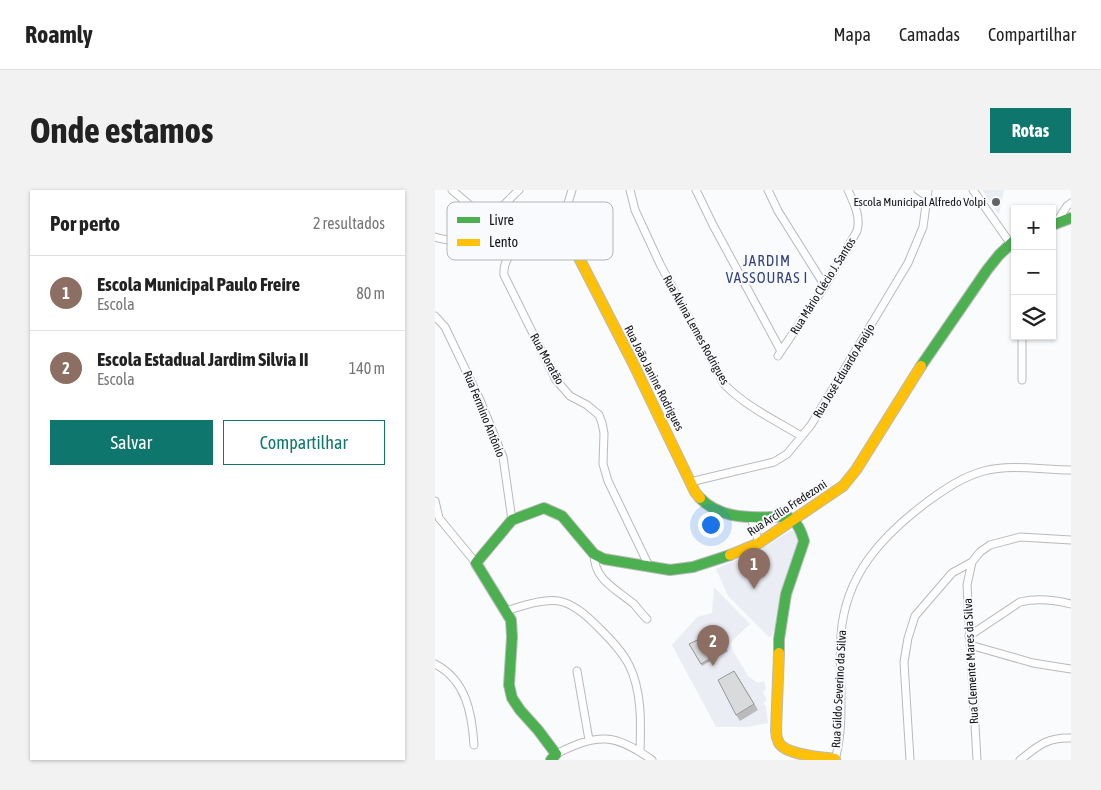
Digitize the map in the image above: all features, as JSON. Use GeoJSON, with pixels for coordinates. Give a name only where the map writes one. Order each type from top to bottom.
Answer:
{"type":"FeatureCollection","features":[{"type":"Feature","properties":{"kind":"street"},"geometry":{"type":"LineString","coordinates":[[452,190],[466,202]]}},
{"type":"Feature","properties":{"kind":"street"},"geometry":{"type":"LineString","coordinates":[[506,202],[519,190]]}},
{"type":"Feature","properties":{"kind":"street","name":"Rua Moratão"},"geometry":{"type":"LineString","coordinates":[[568,202],[572,190]]}},
{"type":"Feature","properties":{"kind":"street","name":"Rua Alvina Lemes Rodrigues"},"geometry":{"type":"LineString","coordinates":[[631,190],[635,210],[660,264],[724,384],[745,402],[801,436]]}},
{"type":"Feature","properties":{"kind":"street","name":"Rua Mário Clécio J. Santos"},"geometry":{"type":"LineString","coordinates":[[696,190],[779,354],[825,286],[857,231],[859,222],[856,208],[848,190]]}},
{"type":"Feature","properties":{"kind":"street"},"geometry":{"type":"LineString","coordinates":[[768,190],[825,286]]}},
{"type":"Feature","properties":{"kind":"street"},"geometry":{"type":"LineString","coordinates":[[918,190],[928,193]]}},
{"type":"Feature","properties":{"kind":"street"},"geometry":{"type":"LineString","coordinates":[[973,190],[1011,238]]}},
{"type":"Feature","properties":{"kind":"street","name":"Rua José Eduardo Araújo"},"geometry":{"type":"LineString","coordinates":[[690,482],[774,462],[787,454],[811,425],[908,263],[923,227],[928,193]]}},
{"type":"Feature","properties":{"kind":"street"},"geometry":{"type":"LineString","coordinates":[[1056,221],[1071,203]]}},
{"type":"Feature","properties":{"kind":"street"},"geometry":{"type":"LineString","coordinates":[[1056,223],[1071,218]]}},
{"type":"Feature","properties":{"kind":"street","name":"Rua Arcílio Fredezoni"},"geometry":{"type":"LineString","coordinates":[[594,554],[604,559],[670,570],[693,568],[759,543],[830,496],[848,481],[920,368],[987,270],[1011,243]]}},
{"type":"Feature","properties":{"kind":"street","name":"Rua Moratão"},"geometry":{"type":"LineString","coordinates":[[506,260],[504,275],[556,380],[571,396],[587,405],[599,415],[603,423],[603,464],[608,481],[649,566]]}},
{"type":"Feature","properties":{"kind":"street","name":"Rua João Janine Rodrigues"},"geometry":{"type":"LineString","coordinates":[[580,260],[633,363],[695,492],[708,506],[721,514],[751,518],[777,517],[793,520]]}},
{"type":"Feature","properties":{"kind":"street","name":"Rua Fermino Antônio"},"geometry":{"type":"LineString","coordinates":[[435,316],[445,327],[495,434],[503,457],[512,520]]}},
{"type":"Feature","properties":{"kind":"street"},"geometry":{"type":"LineString","coordinates":[[1022,340],[1022,380]]}},
{"type":"Feature","properties":{"kind":"street","name":"Rua Gildo Severino da Silva"},"geometry":{"type":"LineString","coordinates":[[835,759],[839,725],[841,634],[846,603],[860,571],[871,555],[886,537],[909,516],[946,488],[965,478],[984,471],[1003,469],[1071,470]]}},
{"type":"Feature","properties":{"kind":"street"},"geometry":{"type":"LineString","coordinates":[[435,500],[437,518],[476,563],[511,620],[513,652],[509,685],[510,693],[525,718],[537,729],[553,757],[589,740],[609,739],[620,741],[652,760]]}},
{"type":"Feature","properties":{"kind":"street"},"geometry":{"type":"LineString","coordinates":[[476,563],[512,520],[533,510],[548,509],[562,516],[594,554],[594,564],[599,575],[647,619]]}},
{"type":"Feature","properties":{"kind":"street"},"geometry":{"type":"LineString","coordinates":[[751,518],[759,543]]}},
{"type":"Feature","properties":{"kind":"street"},"geometry":{"type":"LineString","coordinates":[[793,520],[802,532],[804,541],[791,574],[783,607],[777,666],[775,730],[783,748],[835,759]]}},
{"type":"Feature","properties":{"kind":"street"},"geometry":{"type":"LineString","coordinates":[[910,760],[904,662],[910,628],[915,616],[952,573],[972,562],[980,552],[991,545],[1020,537],[1071,540]]}},
{"type":"Feature","properties":{"kind":"street","name":"Rua Clemente Mares da Silva"},"geometry":{"type":"LineString","coordinates":[[972,562],[967,585],[977,760]]}},
{"type":"Feature","properties":{"kind":"street"},"geometry":{"type":"LineString","coordinates":[[969,636],[1020,602],[1027,600],[1071,604]]}},
{"type":"Feature","properties":{"kind":"street"},"geometry":{"type":"LineString","coordinates":[[506,611],[535,603],[562,601],[584,613],[602,631],[619,649],[629,665],[639,698],[641,724],[640,752]]}},
{"type":"Feature","properties":{"kind":"street"},"geometry":{"type":"LineString","coordinates":[[970,646],[1033,663],[1071,668]]}},
{"type":"Feature","properties":{"kind":"street"},"geometry":{"type":"LineString","coordinates":[[435,664],[453,677],[463,692],[470,711],[475,745]]}},
{"type":"Feature","properties":{"kind":"street"},"geometry":{"type":"LineString","coordinates":[[577,671],[589,740]]}},
{"type":"Feature","properties":{"kind":"street"},"geometry":{"type":"LineString","coordinates":[[1020,760],[1051,739],[1071,738]]}},
{"type":"Feature","properties":{"kind":"shaded area","name":"Escola Municipal Alfredo Volpi"},"geometry":{"type":"Polygon","coordinates":[[[982,190],[1004,190],[999,215],[982,190]]]}},
{"type":"Feature","properties":{"kind":"shaded area"},"geometry":{"type":"Polygon","coordinates":[[[790,531],[794,531],[800,538],[790,565],[776,627],[770,638],[728,596],[716,569],[760,550],[790,531]]]}},
{"type":"Feature","properties":{"kind":"shaded area"},"geometry":{"type":"Polygon","coordinates":[[[714,587],[750,624],[729,644],[748,676],[758,683],[764,681],[766,689],[763,692],[767,700],[763,703],[766,706],[768,723],[747,727],[716,727],[672,645],[697,617],[712,613],[714,587]]]}},
{"type":"Feature","properties":{"kind":"building"},"geometry":{"type":"Polygon","coordinates":[[[716,631],[727,649],[701,664],[689,644],[716,631]]]}},
{"type":"Feature","properties":{"kind":"building"},"geometry":{"type":"Polygon","coordinates":[[[734,671],[754,704],[736,715],[718,680],[734,671]]]}},
{"type":"Feature","properties":{"kind":"traffic: fast"},"geometry":{"type":"LineString","coordinates":[[1056,224],[1071,218]]}},
{"type":"Feature","properties":{"kind":"traffic: fast"},"geometry":{"type":"LineString","coordinates":[[921,366],[987,270],[1011,244]]}},
{"type":"Feature","properties":{"kind":"traffic: fast"},"geometry":{"type":"LineString","coordinates":[[700,498],[715,509],[732,515],[788,517],[795,522],[800,530],[804,541],[786,594],[779,639],[779,653]]}},
{"type":"Feature","properties":{"kind":"traffic: fast"},"geometry":{"type":"LineString","coordinates":[[551,760],[556,754],[512,698],[509,685],[512,637],[511,620],[476,563],[512,520],[544,508],[562,516],[594,554],[604,559],[670,570],[693,567],[730,555]]}},
{"type":"Feature","properties":{"kind":"traffic: slow"},"geometry":{"type":"LineString","coordinates":[[580,260],[633,363],[695,492],[700,498]]}},
{"type":"Feature","properties":{"kind":"traffic: slow"},"geometry":{"type":"LineString","coordinates":[[730,555],[759,543],[843,486],[856,470],[921,366]]}},
{"type":"Feature","properties":{"kind":"traffic: slow"},"geometry":{"type":"LineString","coordinates":[[779,653],[776,731],[779,743],[796,753],[835,759]]}},
{"type":"Feature","properties":{"kind":"place","name":"Escola Municipal Alfredo Volpi"},"geometry":{"type":"Point","coordinates":[996,202]}},
{"type":"Feature","properties":{"kind":"place","name":"Escola Municipal Paulo Freire"},"geometry":{"type":"Point","coordinates":[754,589]}},
{"type":"Feature","properties":{"kind":"place","name":"Escola Estadual Jardim Silvia II"},"geometry":{"type":"Point","coordinates":[713,666]}},
{"type":"Feature","properties":{"kind":"district","name":"JARDIM VASSOURAS I"},"geometry":{"type":"Point","coordinates":[767,270]}}]}
